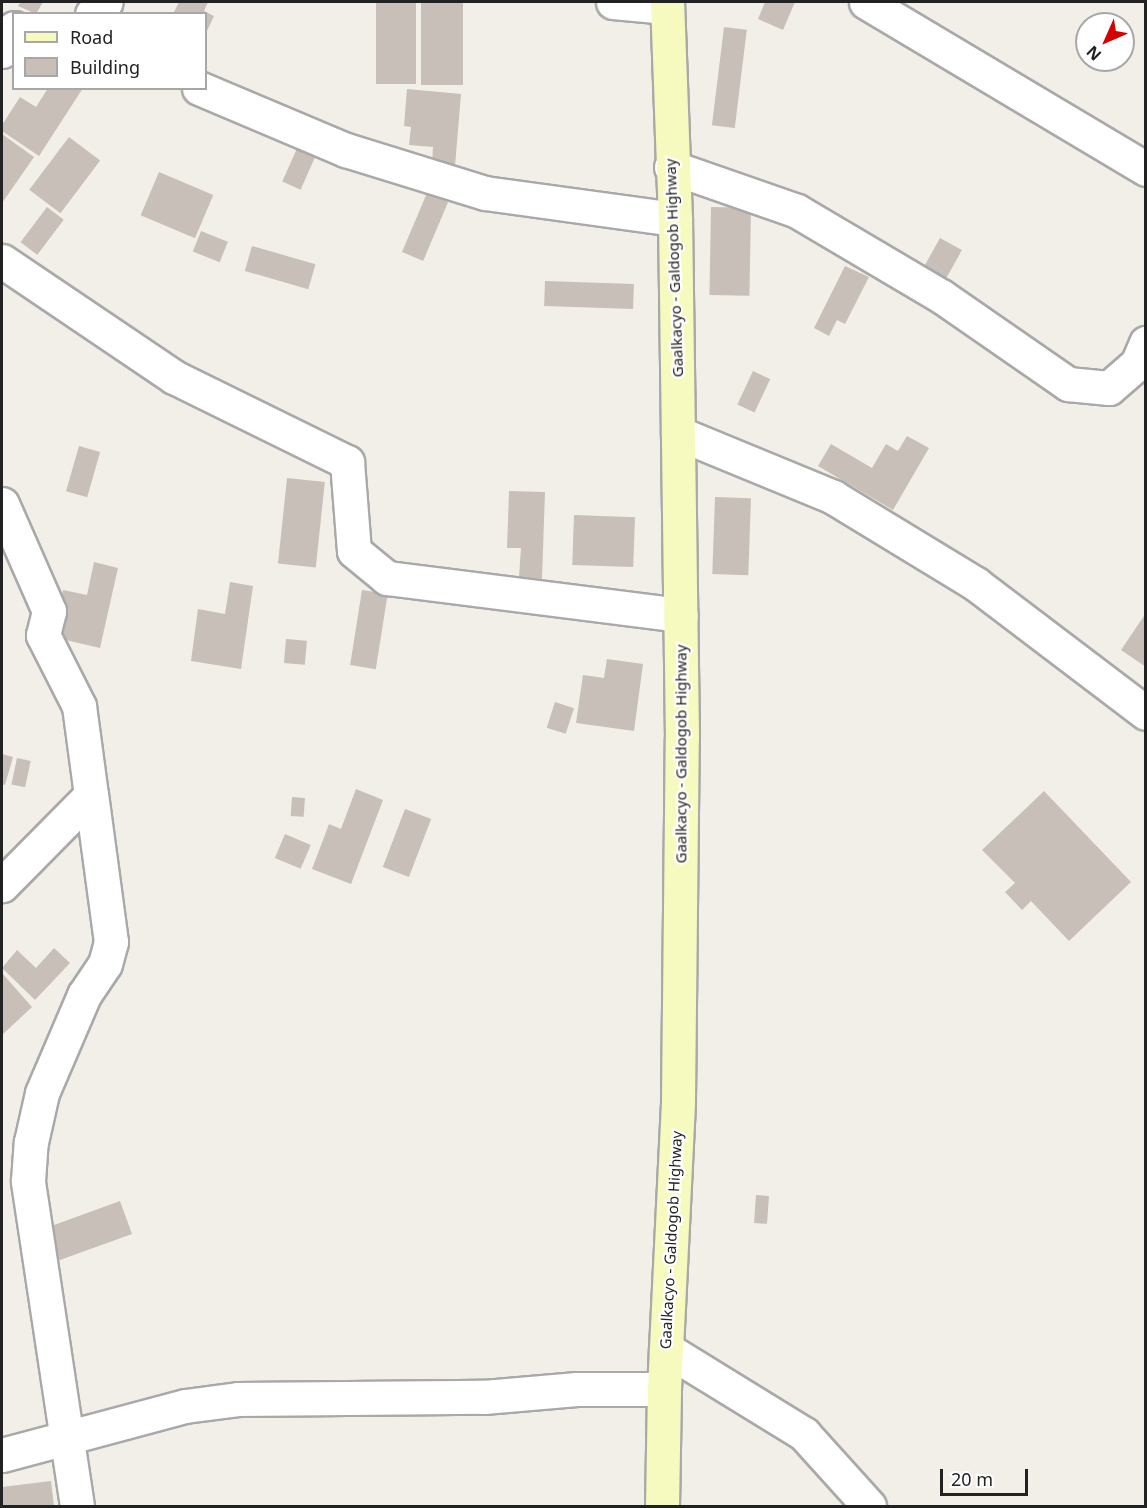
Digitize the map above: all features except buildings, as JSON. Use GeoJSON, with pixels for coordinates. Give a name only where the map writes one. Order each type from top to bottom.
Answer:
{"type":"FeatureCollection","features":[{"type":"Feature","properties":{"kind":"street"},"geometry":{"type":"LineString","coordinates":[[94,12],[106,2]]}},
{"type":"Feature","properties":{"kind":"street"},"geometry":{"type":"LineString","coordinates":[[613,2],[667,4]]}},
{"type":"Feature","properties":{"kind":"street"},"geometry":{"type":"LineString","coordinates":[[866,2],[1146,169]]}},
{"type":"Feature","properties":{"kind":"street","name":"Gaalkacyo - Galdogob Highway"},"geometry":{"type":"LineString","coordinates":[[662,1506],[664,1389],[678,1100],[681,615],[675,219],[671,167],[667,4]]}},
{"type":"Feature","properties":{"kind":"street"},"geometry":{"type":"LineString","coordinates":[[2,51],[12,32]]}},
{"type":"Feature","properties":{"kind":"street"},"geometry":{"type":"LineString","coordinates":[[204,90],[346,150],[485,193],[675,219]]}},
{"type":"Feature","properties":{"kind":"street"},"geometry":{"type":"LineString","coordinates":[[671,167],[797,211],[941,296],[1068,384],[1109,388],[1137,364],[1146,343]]}},
{"type":"Feature","properties":{"kind":"street"},"geometry":{"type":"LineString","coordinates":[[2,261],[174,377],[348,462],[354,551],[387,578],[681,615]]}},
{"type":"Feature","properties":{"kind":"street"},"geometry":{"type":"LineString","coordinates":[[678,433],[833,497],[976,584],[1146,713]]}},
{"type":"Feature","properties":{"kind":"street"},"geometry":{"type":"LineString","coordinates":[[2,504],[49,610],[43,635],[79,706],[111,942],[105,964],[84,995],[42,1093],[31,1142],[28,1181],[77,1506]]}},
{"type":"Feature","properties":{"kind":"street"},"geometry":{"type":"LineString","coordinates":[[2,885],[91,795]]}},
{"type":"Feature","properties":{"kind":"street"},"geometry":{"type":"LineString","coordinates":[[666,1349],[804,1434],[869,1506]]}},
{"type":"Feature","properties":{"kind":"street"},"geometry":{"type":"LineString","coordinates":[[2,1455],[67,1435],[185,1406],[238,1399],[484,1397],[577,1389],[664,1389]]}}]}
